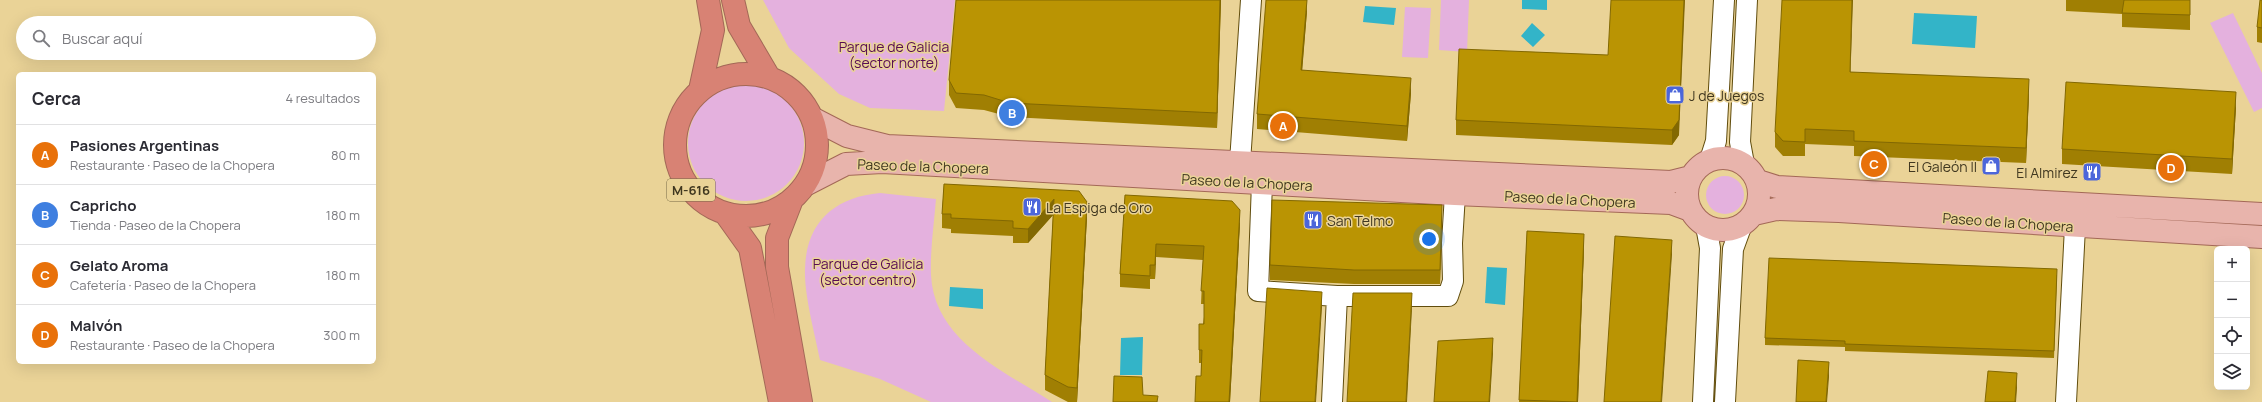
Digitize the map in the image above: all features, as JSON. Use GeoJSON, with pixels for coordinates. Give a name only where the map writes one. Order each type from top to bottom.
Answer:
{"type":"FeatureCollection","features":[{"type":"Feature","properties":{"kind":"highway","name":"M-616"},"geometry":{"type":"LineString","coordinates":[[700,90],[713,30],[708,0]]}},
{"type":"Feature","properties":{"kind":"highway"},"geometry":{"type":"LineString","coordinates":[[733,0],[740,26],[769,77]]}},
{"type":"Feature","properties":{"kind":"highway","name":"M-616"},"geometry":{"type":"LineString","coordinates":[[745,73],[769,77],[788,86],[803,101],[814,119],[818,141],[816,163],[807,184],[790,202],[770,212],[748,217],[725,213],[705,204],[689,188],[679,169],[675,148],[677,126],[686,106],[700,90],[721,78],[745,73]]}},
{"type":"Feature","properties":{"kind":"highway","name":"M-616"},"geometry":{"type":"LineString","coordinates":[[790,202],[777,238],[777,267],[801,402]]}},
{"type":"Feature","properties":{"kind":"highway","name":"M-616"},"geometry":{"type":"LineString","coordinates":[[725,213],[750,248],[780,402]]}},
{"type":"Feature","properties":{"kind":"main road","name":"Paseo de la Chopera"},"geometry":{"type":"LineString","coordinates":[[814,119],[847,136],[888,146],[1671,182],[1691,177]]}},
{"type":"Feature","properties":{"kind":"main road"},"geometry":{"type":"LineString","coordinates":[[1722,158],[1733,159],[1744,164],[1752,171],[1758,180],[1760,198],[1748,221],[1723,230],[1706,226],[1697,219],[1690,210],[1687,199],[1687,188],[1691,177],[1699,167],[1710,160],[1722,158]]}},
{"type":"Feature","properties":{"kind":"main road","name":"Paseo de la Chopera"},"geometry":{"type":"LineString","coordinates":[[807,184],[846,164],[882,162],[1455,194],[1671,204],[1690,210]]}},
{"type":"Feature","properties":{"kind":"main road","name":"Paseo de la Chopera"},"geometry":{"type":"LineString","coordinates":[[1758,180],[1777,186],[2262,214]]}},
{"type":"Feature","properties":{"kind":"main road","name":"Paseo de la Chopera"},"geometry":{"type":"LineString","coordinates":[[1748,221],[1776,209],[1792,209],[2262,237]]}},
{"type":"Feature","properties":{"kind":"street"},"geometry":{"type":"LineString","coordinates":[[1240,162],[1251,0]]}},
{"type":"Feature","properties":{"kind":"street"},"geometry":{"type":"LineString","coordinates":[[1710,160],[1716,141],[1724,0]]}},
{"type":"Feature","properties":{"kind":"street"},"geometry":{"type":"LineString","coordinates":[[1744,164],[1740,142],[1746,0]]}},
{"type":"Feature","properties":{"kind":"street"},"geometry":{"type":"LineString","coordinates":[[1262,183],[1258,292],[1337,296],[1448,296],[1453,281],[1452,242],[1455,194]]}},
{"type":"Feature","properties":{"kind":"street"},"geometry":{"type":"LineString","coordinates":[[1725,402],[1733,249],[1748,221]]}},
{"type":"Feature","properties":{"kind":"street"},"geometry":{"type":"LineString","coordinates":[[1703,402],[1710,248],[1706,226]]}},
{"type":"Feature","properties":{"kind":"street"},"geometry":{"type":"LineString","coordinates":[[2066,402],[2075,227]]}},
{"type":"Feature","properties":{"kind":"street"},"geometry":{"type":"LineString","coordinates":[[1332,402],[1337,296]]}},
{"type":"Feature","properties":{"kind":"green space","name":"Parque de Galicia (sector norte)"},"geometry":{"type":"Polygon","coordinates":[[[763,0],[955,0],[944,111],[870,108],[839,94],[789,48],[763,0]]]}},
{"type":"Feature","properties":{"kind":"green space"},"geometry":{"type":"Polygon","coordinates":[[[1441,0],[1469,0],[1467,52],[1439,50],[1441,0]]]}},
{"type":"Feature","properties":{"kind":"green space"},"geometry":{"type":"Polygon","coordinates":[[[1405,7],[1431,8],[1428,58],[1402,57],[1405,7]]]}},
{"type":"Feature","properties":{"kind":"green space"},"geometry":{"type":"Polygon","coordinates":[[[2233,13],[2262,73],[2262,108],[2254,112],[2210,23],[2233,13]]]}},
{"type":"Feature","properties":{"kind":"green space"},"geometry":{"type":"Polygon","coordinates":[[[746,85],[768,89],[778,94],[787,102],[795,111],[800,121],[804,143],[800,165],[795,175],[787,184],[778,192],[768,197],[746,201],[724,197],[714,192],[705,184],[697,175],[692,165],[688,143],[692,121],[697,111],[705,102],[714,94],[724,89],[746,85]]]}},
{"type":"Feature","properties":{"kind":"green space"},"geometry":{"type":"Polygon","coordinates":[[[1725,176],[1735,179],[1741,185],[1744,195],[1741,205],[1735,211],[1725,214],[1715,211],[1709,205],[1706,195],[1709,185],[1715,179],[1725,176]]]}},
{"type":"Feature","properties":{"kind":"green space","name":"Parque de Galicia (sector centro)"},"geometry":{"type":"Polygon","coordinates":[[[880,193],[936,199],[931,275],[935,298],[944,318],[958,336],[993,366],[1052,402],[931,402],[880,379],[820,360],[808,302],[805,279],[807,252],[811,238],[817,225],[837,206],[864,195],[880,193]]]}},
{"type":"Feature","properties":{"kind":"water"},"geometry":{"type":"Polygon","coordinates":[[[1522,0],[1547,0],[1547,10],[1522,9],[1522,0]]]}},
{"type":"Feature","properties":{"kind":"water"},"geometry":{"type":"Polygon","coordinates":[[[1365,6],[1396,8],[1394,25],[1363,22],[1365,6]]]}},
{"type":"Feature","properties":{"kind":"water"},"geometry":{"type":"Polygon","coordinates":[[[1914,13],[1977,16],[1975,48],[1912,44],[1914,13]]]}},
{"type":"Feature","properties":{"kind":"water"},"geometry":{"type":"Polygon","coordinates":[[[1532,23],[1545,35],[1533,47],[1521,36],[1532,23]]]}},
{"type":"Feature","properties":{"kind":"water"},"geometry":{"type":"Polygon","coordinates":[[[1487,267],[1507,268],[1505,305],[1485,303],[1487,267]]]}},
{"type":"Feature","properties":{"kind":"water"},"geometry":{"type":"Polygon","coordinates":[[[950,287],[983,289],[983,309],[949,306],[950,287]]]}},
{"type":"Feature","properties":{"kind":"water"},"geometry":{"type":"Polygon","coordinates":[[[1143,337],[1142,375],[1120,375],[1121,338],[1143,337]]]}},
{"type":"Feature","properties":{"kind":"building"},"geometry":{"type":"Polygon","coordinates":[[[956,0],[1220,0],[1217,113],[1010,103],[984,95],[956,93],[949,80],[956,0]]]}},
{"type":"Feature","properties":{"kind":"building"},"geometry":{"type":"Polygon","coordinates":[[[1266,0],[1307,0],[1301,70],[1411,78],[1407,126],[1257,114],[1266,0]]]}},
{"type":"Feature","properties":{"kind":"building"},"geometry":{"type":"Polygon","coordinates":[[[1611,0],[1684,0],[1679,120],[1672,130],[1456,120],[1459,49],[1608,55],[1611,0]]]}},
{"type":"Feature","properties":{"kind":"building"},"geometry":{"type":"Polygon","coordinates":[[[1782,0],[1852,0],[1850,72],[2029,79],[2026,148],[1854,141],[1854,131],[1805,129],[1805,142],[1783,141],[1775,132],[1782,0]]]}},
{"type":"Feature","properties":{"kind":"building"},"geometry":{"type":"Polygon","coordinates":[[[2124,0],[2190,0],[2190,15],[2122,13],[2124,0]]]}},
{"type":"Feature","properties":{"kind":"building"},"geometry":{"type":"Polygon","coordinates":[[[2260,0],[2262,0],[2262,28],[2257,27],[2260,0]]]}},
{"type":"Feature","properties":{"kind":"building"},"geometry":{"type":"Polygon","coordinates":[[[2066,82],[2236,92],[2232,159],[2062,149],[2066,82]]]}},
{"type":"Feature","properties":{"kind":"building"},"geometry":{"type":"Polygon","coordinates":[[[944,184],[1079,191],[1087,202],[1077,388],[1068,387],[1045,375],[1054,199],[1028,229],[1013,228],[1013,221],[951,218],[951,214],[942,214],[944,184]]]}},
{"type":"Feature","properties":{"kind":"building"},"geometry":{"type":"Polygon","coordinates":[[[1125,195],[1232,201],[1240,210],[1229,402],[1195,402],[1196,376],[1201,376],[1202,350],[1199,350],[1199,324],[1204,324],[1204,291],[1201,291],[1204,246],[1156,244],[1155,265],[1150,265],[1150,276],[1120,274],[1125,195]]]}},
{"type":"Feature","properties":{"kind":"building"},"geometry":{"type":"Polygon","coordinates":[[[1272,200],[1442,205],[1440,270],[1354,270],[1270,265],[1272,200]]]}},
{"type":"Feature","properties":{"kind":"building"},"geometry":{"type":"Polygon","coordinates":[[[1527,231],[1584,234],[1577,402],[1519,400],[1527,231]]]}},
{"type":"Feature","properties":{"kind":"building"},"geometry":{"type":"Polygon","coordinates":[[[1615,236],[1672,240],[1661,402],[1604,402],[1615,236]]]}},
{"type":"Feature","properties":{"kind":"building"},"geometry":{"type":"Polygon","coordinates":[[[1769,258],[2057,269],[2054,351],[1845,344],[1845,341],[1765,338],[1769,258]]]}},
{"type":"Feature","properties":{"kind":"building"},"geometry":{"type":"Polygon","coordinates":[[[1267,288],[1322,292],[1315,402],[1260,402],[1267,288]]]}},
{"type":"Feature","properties":{"kind":"building"},"geometry":{"type":"Polygon","coordinates":[[[1353,293],[1412,293],[1406,402],[1347,402],[1353,293]]]}},
{"type":"Feature","properties":{"kind":"building"},"geometry":{"type":"Polygon","coordinates":[[[1493,338],[1489,402],[1434,402],[1438,341],[1493,338]]]}},
{"type":"Feature","properties":{"kind":"building"},"geometry":{"type":"Polygon","coordinates":[[[1798,360],[1829,362],[1826,402],[1796,402],[1798,360]]]}},
{"type":"Feature","properties":{"kind":"building"},"geometry":{"type":"Polygon","coordinates":[[[1988,371],[2017,373],[2015,402],[1985,402],[1988,371]]]}},
{"type":"Feature","properties":{"kind":"building"},"geometry":{"type":"Polygon","coordinates":[[[1114,376],[1142,377],[1143,395],[1158,396],[1157,402],[1113,402],[1114,376]]]}},
{"type":"Feature","properties":{"kind":"place","name":"J de Juegos"},"geometry":{"type":"Point","coordinates":[1675,95]}},
{"type":"Feature","properties":{"kind":"place","name":"Capricho"},"geometry":{"type":"Point","coordinates":[1012,113]}},
{"type":"Feature","properties":{"kind":"place","name":"Pasiones Argentinas"},"geometry":{"type":"Point","coordinates":[1283,126]}},
{"type":"Feature","properties":{"kind":"place","name":"Gelato Aroma"},"geometry":{"type":"Point","coordinates":[1874,164]}},
{"type":"Feature","properties":{"kind":"place","name":"El Galeón II"},"geometry":{"type":"Point","coordinates":[1991,166]}},
{"type":"Feature","properties":{"kind":"place","name":"Malvón"},"geometry":{"type":"Point","coordinates":[2171,168]}},
{"type":"Feature","properties":{"kind":"place","name":"El Almirez"},"geometry":{"type":"Point","coordinates":[2092,172]}},
{"type":"Feature","properties":{"kind":"place","name":"La Espiga de Oro"},"geometry":{"type":"Point","coordinates":[1032,207]}},
{"type":"Feature","properties":{"kind":"place","name":"San Telmo"},"geometry":{"type":"Point","coordinates":[1313,220]}}]}
